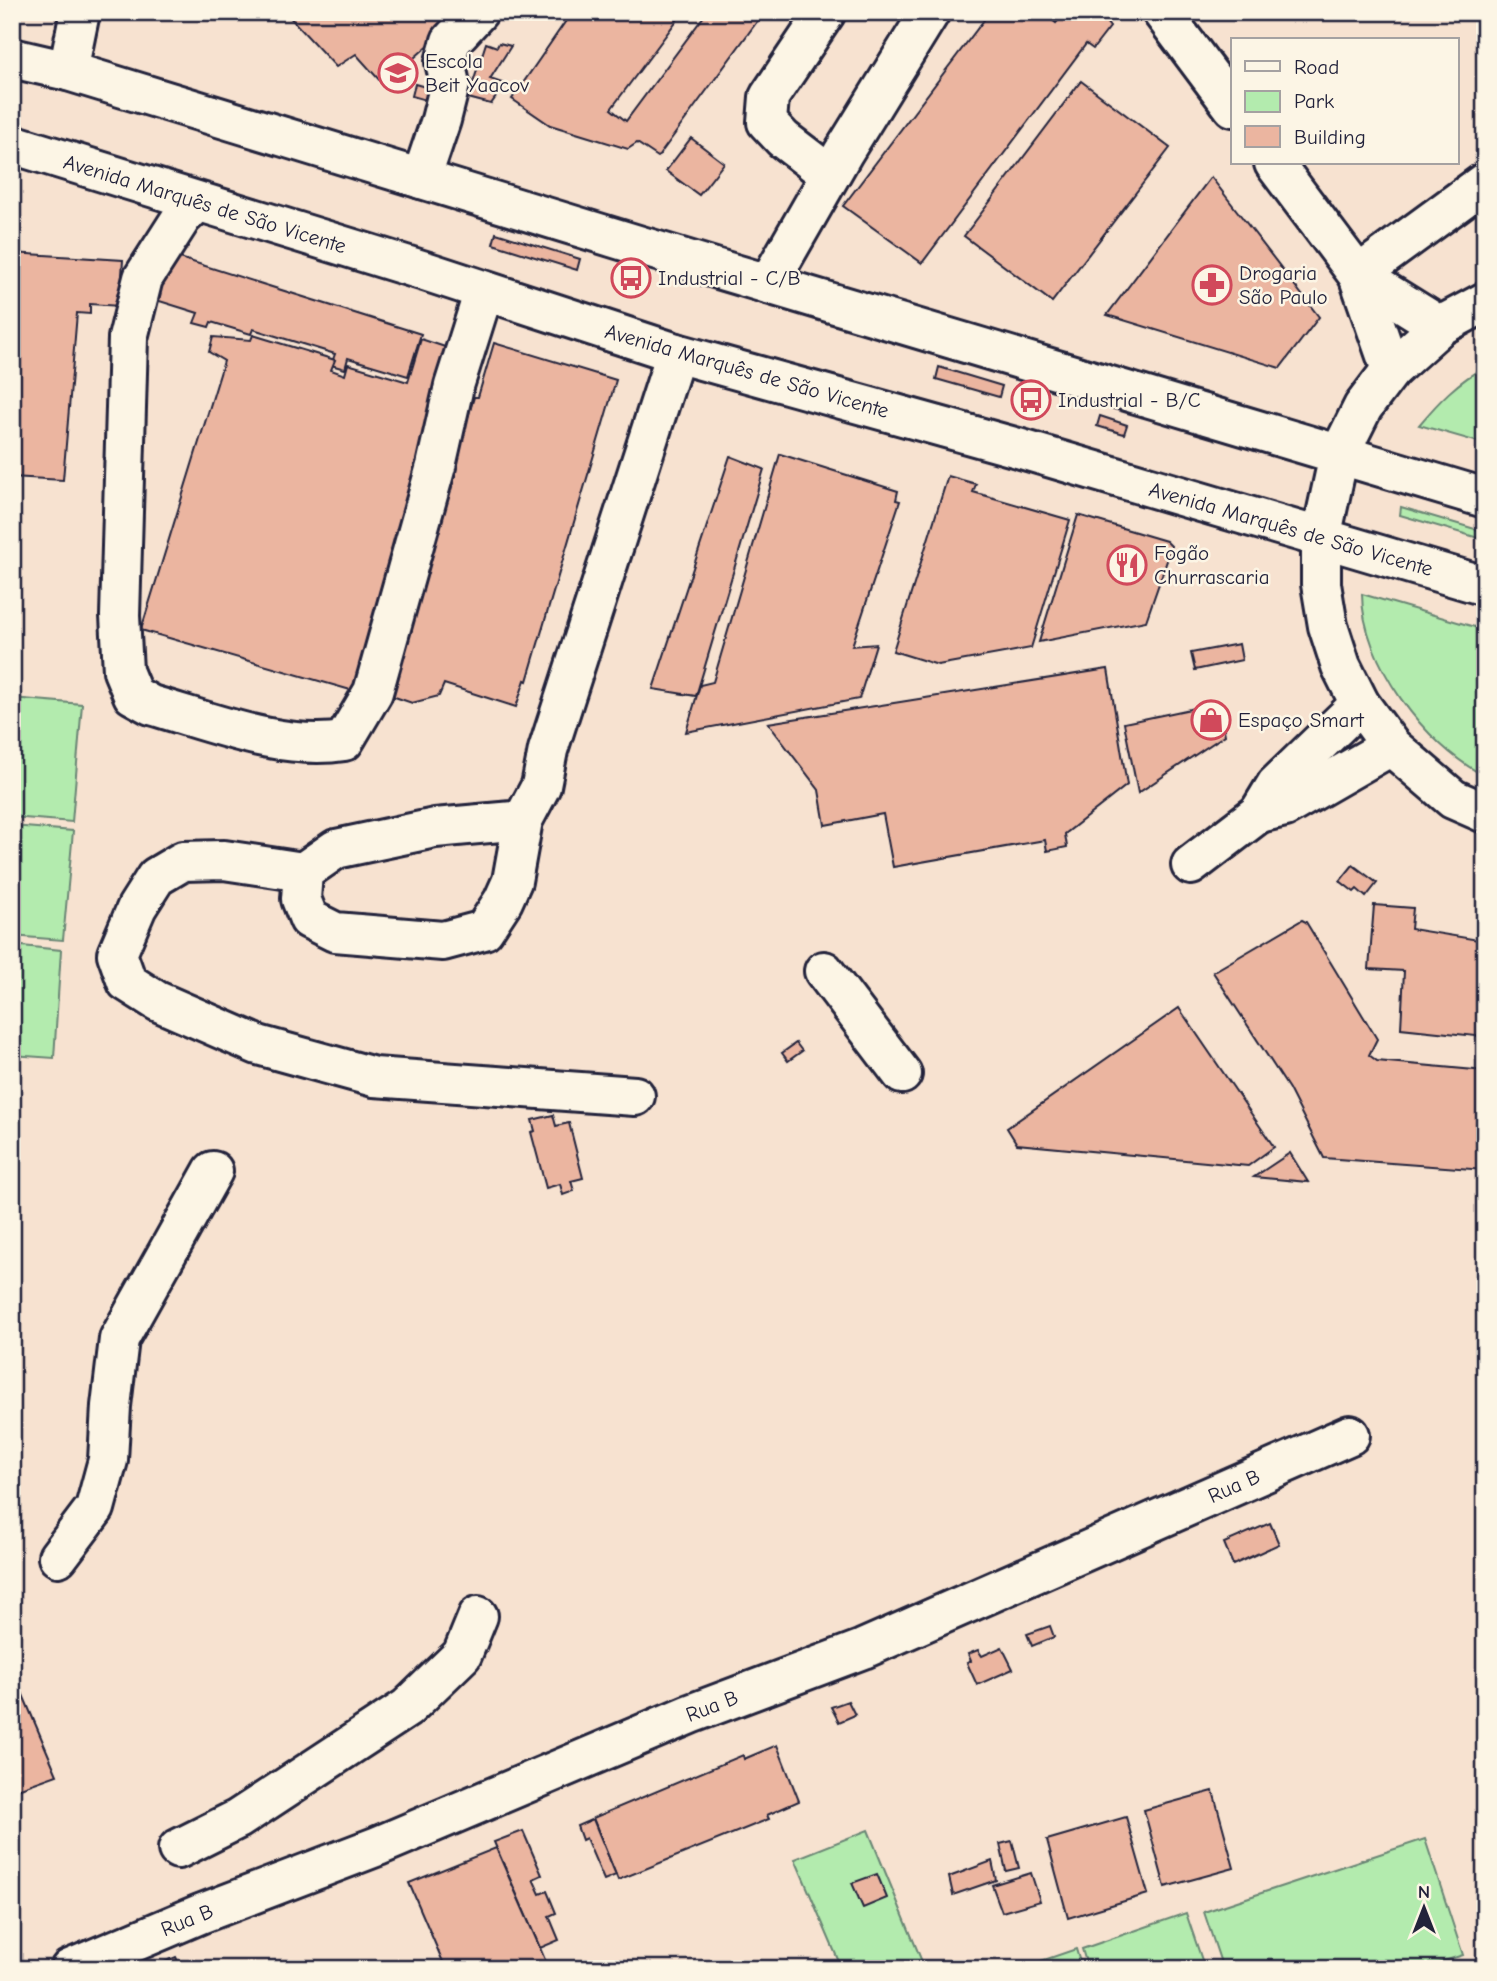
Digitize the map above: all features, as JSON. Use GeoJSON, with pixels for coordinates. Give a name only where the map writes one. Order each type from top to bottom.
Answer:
{"type":"FeatureCollection","features":[{"type":"Feature","properties":{"kind":"main road"},"geometry":{"type":"LineString","coordinates":[[68,71],[80,12]]}},
{"type":"Feature","properties":{"kind":"main road"},"geometry":{"type":"LineString","coordinates":[[421,179],[450,84],[445,62],[451,41],[478,12]]}},
{"type":"Feature","properties":{"kind":"main road"},"geometry":{"type":"LineString","coordinates":[[826,12],[769,97],[767,122],[783,139],[830,176]]}},
{"type":"Feature","properties":{"kind":"main road"},"geometry":{"type":"LineString","coordinates":[[768,284],[930,12]]}},
{"type":"Feature","properties":{"kind":"main road"},"geometry":{"type":"LineString","coordinates":[[1162,12],[1231,104]]}},
{"type":"Feature","properties":{"kind":"main road"},"geometry":{"type":"LineString","coordinates":[[12,58],[68,71],[1485,498]]}},
{"type":"Feature","properties":{"kind":"main road","name":"Avenida Marquês de São Vicente"},"geometry":{"type":"LineString","coordinates":[[12,144],[676,353],[1018,448],[1485,586]]}},
{"type":"Feature","properties":{"kind":"main road"},"geometry":{"type":"LineString","coordinates":[[1275,164],[1358,275],[1391,370]]}},
{"type":"Feature","properties":{"kind":"main road"},"geometry":{"type":"LineString","coordinates":[[1358,275],[1485,181]]}},
{"type":"Feature","properties":{"kind":"main road"},"geometry":{"type":"LineString","coordinates":[[198,202],[182,217],[143,278],[128,338],[120,616],[123,671],[133,695],[151,705],[274,739],[321,745],[344,741],[373,692],[436,466],[454,386],[484,291]]}},
{"type":"Feature","properties":{"kind":"main road"},"geometry":{"type":"LineString","coordinates":[[1358,275],[1440,326]]}},
{"type":"Feature","properties":{"kind":"main road"},"geometry":{"type":"LineString","coordinates":[[1485,302],[1440,326],[1391,370],[1363,407],[1339,455],[1321,538],[1321,584],[1328,626],[1341,666],[1360,704],[1391,746],[1453,799],[1485,813]]}},
{"type":"Feature","properties":{"kind":"main road"},"geometry":{"type":"LineString","coordinates":[[303,872],[301,899],[309,919],[334,932],[443,941],[484,930],[503,901],[512,881],[523,820],[541,786],[548,750],[676,353]]}},
{"type":"Feature","properties":{"kind":"main road"},"geometry":{"type":"LineString","coordinates":[[1191,865],[1259,813],[1276,785],[1360,704]]}},
{"type":"Feature","properties":{"kind":"main road"},"geometry":{"type":"LineString","coordinates":[[1259,813],[1285,807],[1391,746]]}},
{"type":"Feature","properties":{"kind":"main road"},"geometry":{"type":"LineString","coordinates":[[523,820],[435,828],[336,849],[303,872],[224,860],[183,861],[156,877],[137,907],[117,954],[127,982],[157,1001],[258,1045],[374,1077],[635,1096]]}},
{"type":"Feature","properties":{"kind":"main road"},"geometry":{"type":"LineString","coordinates":[[824,971],[902,1074]]}},
{"type":"Feature","properties":{"kind":"main road"},"geometry":{"type":"LineString","coordinates":[[58,1557],[95,1508],[99,1496],[108,1460],[119,1339],[213,1171]]}},
{"type":"Feature","properties":{"kind":"main road","name":"Rua B"},"geometry":{"type":"LineString","coordinates":[[70,1969],[206,1912],[378,1846],[690,1714],[863,1649],[1350,1435]]}},
{"type":"Feature","properties":{"kind":"main road"},"geometry":{"type":"LineString","coordinates":[[178,1849],[238,1819],[407,1708],[462,1655],[478,1616]]}},
{"type":"Feature","properties":{"kind":"green space"},"geometry":{"type":"Polygon","coordinates":[[[1485,367],[1485,444],[1419,425],[1449,393],[1485,367]]]}},
{"type":"Feature","properties":{"kind":"green space"},"geometry":{"type":"Polygon","coordinates":[[[1401,507],[1485,532],[1485,540],[1400,515],[1401,507]]]}},
{"type":"Feature","properties":{"kind":"green space"},"geometry":{"type":"Polygon","coordinates":[[[1362,594],[1485,630],[1485,776],[1440,744],[1401,699],[1373,646],[1365,620],[1362,594]]]}},
{"type":"Feature","properties":{"kind":"green space"},"geometry":{"type":"Polygon","coordinates":[[[12,698],[82,704],[72,822],[12,817],[12,698]]]}},
{"type":"Feature","properties":{"kind":"green space"},"geometry":{"type":"Polygon","coordinates":[[[12,826],[73,831],[63,940],[12,936],[12,826]]]}},
{"type":"Feature","properties":{"kind":"green space"},"geometry":{"type":"Polygon","coordinates":[[[12,945],[61,950],[54,1058],[12,1055],[12,945]]]}},
{"type":"Feature","properties":{"kind":"green space"},"geometry":{"type":"Polygon","coordinates":[[[868,1830],[925,1969],[842,1969],[795,1859],[868,1830]]]}},
{"type":"Feature","properties":{"kind":"green space"},"geometry":{"type":"Polygon","coordinates":[[[1425,1839],[1463,1955],[1419,1969],[1223,1969],[1204,1912],[1425,1839]]]}},
{"type":"Feature","properties":{"kind":"green space"},"geometry":{"type":"Polygon","coordinates":[[[1186,1913],[1205,1969],[1088,1969],[1082,1949],[1186,1913]]]}},
{"type":"Feature","properties":{"kind":"green space"},"geometry":{"type":"Polygon","coordinates":[[[1076,1949],[1082,1969],[1018,1969],[1076,1949]]]}},
{"type":"Feature","properties":{"kind":"building"},"geometry":{"type":"Polygon","coordinates":[[[285,12],[466,12],[405,66],[381,82],[356,54],[336,67],[285,12]]]}},
{"type":"Feature","properties":{"kind":"building"},"geometry":{"type":"Polygon","coordinates":[[[572,12],[683,12],[611,109],[626,121],[707,12],[764,12],[658,157],[637,143],[628,149],[550,125],[512,99],[572,12]]]}},
{"type":"Feature","properties":{"kind":"building"},"geometry":{"type":"Polygon","coordinates":[[[990,12],[1042,12],[1056,23],[1065,12],[1098,12],[1110,27],[1093,49],[1086,44],[922,263],[843,206],[990,12]]]}},
{"type":"Feature","properties":{"kind":"building"},"geometry":{"type":"Polygon","coordinates":[[[486,43],[497,47],[499,43],[511,46],[490,79],[505,84],[491,104],[468,98],[486,43]]]}},
{"type":"Feature","properties":{"kind":"building"},"geometry":{"type":"Polygon","coordinates":[[[1081,81],[1170,148],[1052,302],[964,236],[1081,81]]]}},
{"type":"Feature","properties":{"kind":"building"},"geometry":{"type":"Polygon","coordinates":[[[415,84],[429,88],[426,100],[412,96],[415,84]]]}},
{"type":"Feature","properties":{"kind":"building"},"geometry":{"type":"Polygon","coordinates":[[[691,138],[724,163],[699,195],[666,171],[691,138]]]}},
{"type":"Feature","properties":{"kind":"building","name":"Drogaria São Paulo"},"geometry":{"type":"Polygon","coordinates":[[[1211,177],[1319,317],[1280,368],[1107,315],[1211,177]]]}},
{"type":"Feature","properties":{"kind":"building"},"geometry":{"type":"Polygon","coordinates":[[[496,233],[580,259],[577,270],[493,244],[496,233]]]}},
{"type":"Feature","properties":{"kind":"building"},"geometry":{"type":"Polygon","coordinates":[[[12,253],[123,260],[120,306],[90,304],[90,314],[77,313],[63,480],[12,477],[12,253]]]}},
{"type":"Feature","properties":{"kind":"building"},"geometry":{"type":"Polygon","coordinates":[[[164,253],[421,334],[408,376],[348,358],[345,369],[331,365],[335,354],[253,329],[251,334],[211,322],[209,327],[194,323],[198,313],[140,295],[164,253]]]}},
{"type":"Feature","properties":{"kind":"building"},"geometry":{"type":"Polygon","coordinates":[[[253,335],[335,360],[331,370],[345,375],[348,364],[408,382],[421,339],[454,350],[354,691],[141,630],[224,361],[209,352],[213,337],[251,340],[253,335]]]}},
{"type":"Feature","properties":{"kind":"building"},"geometry":{"type":"Polygon","coordinates":[[[494,343],[616,380],[527,681],[525,680],[516,707],[444,684],[439,696],[412,703],[389,695],[474,397],[478,397],[494,343]]]}},
{"type":"Feature","properties":{"kind":"building"},"geometry":{"type":"Polygon","coordinates":[[[939,367],[1002,386],[999,397],[936,379],[939,367]]]}},
{"type":"Feature","properties":{"kind":"building"},"geometry":{"type":"Polygon","coordinates":[[[1100,416],[1127,425],[1124,434],[1097,426],[1100,416]]]}},
{"type":"Feature","properties":{"kind":"building"},"geometry":{"type":"Polygon","coordinates":[[[780,454],[898,491],[896,500],[900,501],[852,646],[876,644],[859,699],[686,732],[700,685],[713,682],[780,454]]]}},
{"type":"Feature","properties":{"kind":"building"},"geometry":{"type":"Polygon","coordinates":[[[730,456],[764,469],[696,696],[653,689],[730,456]]]}},
{"type":"Feature","properties":{"kind":"building"},"geometry":{"type":"Polygon","coordinates":[[[948,476],[976,484],[973,492],[1070,520],[1031,648],[938,665],[893,651],[948,476]]]}},
{"type":"Feature","properties":{"kind":"building"},"geometry":{"type":"Polygon","coordinates":[[[1078,515],[1166,541],[1171,549],[1146,621],[1039,642],[1078,515]]]}},
{"type":"Feature","properties":{"kind":"building"},"geometry":{"type":"Polygon","coordinates":[[[1239,644],[1242,660],[1195,670],[1191,653],[1239,644]]]}},
{"type":"Feature","properties":{"kind":"building"},"geometry":{"type":"Polygon","coordinates":[[[1108,669],[1127,785],[1065,834],[1067,847],[1047,851],[1045,840],[893,867],[883,814],[825,825],[819,790],[768,723],[1108,669]]]}},
{"type":"Feature","properties":{"kind":"building"},"geometry":{"type":"Polygon","coordinates":[[[1219,703],[1225,735],[1138,793],[1124,723],[1219,703]]]}},
{"type":"Feature","properties":{"kind":"building"},"geometry":{"type":"Polygon","coordinates":[[[1353,865],[1377,883],[1366,897],[1340,881],[1353,865]]]}},
{"type":"Feature","properties":{"kind":"building"},"geometry":{"type":"Polygon","coordinates":[[[1374,905],[1413,908],[1411,929],[1485,941],[1485,1037],[1401,1028],[1404,971],[1369,969],[1374,905]]]}},
{"type":"Feature","properties":{"kind":"building"},"geometry":{"type":"Polygon","coordinates":[[[1302,920],[1306,922],[1377,1039],[1369,1055],[1377,1061],[1485,1071],[1485,1170],[1324,1158],[1289,1089],[1213,972],[1302,920]]]}},
{"type":"Feature","properties":{"kind":"building"},"geometry":{"type":"Polygon","coordinates":[[[1179,1008],[1274,1147],[1248,1166],[1017,1144],[1007,1128],[1179,1008]]]}},
{"type":"Feature","properties":{"kind":"building"},"geometry":{"type":"Polygon","coordinates":[[[796,1043],[802,1051],[788,1061],[782,1053],[796,1043]]]}},
{"type":"Feature","properties":{"kind":"building"},"geometry":{"type":"Polygon","coordinates":[[[553,1115],[556,1126],[569,1123],[583,1178],[571,1181],[574,1191],[563,1195],[560,1184],[546,1188],[531,1132],[535,1131],[532,1120],[553,1115]]]}},
{"type":"Feature","properties":{"kind":"building"},"geometry":{"type":"Polygon","coordinates":[[[1290,1153],[1308,1182],[1254,1177],[1290,1153]]]}},
{"type":"Feature","properties":{"kind":"building"},"geometry":{"type":"Polygon","coordinates":[[[1270,1523],[1279,1544],[1233,1565],[1224,1543],[1270,1523]]]}},
{"type":"Feature","properties":{"kind":"building"},"geometry":{"type":"Polygon","coordinates":[[[1050,1626],[1054,1637],[1032,1646],[1027,1634],[1050,1626]]]}},
{"type":"Feature","properties":{"kind":"building"},"geometry":{"type":"Polygon","coordinates":[[[1002,1647],[1013,1669],[977,1685],[967,1663],[971,1661],[968,1654],[978,1650],[982,1656],[1002,1647]]]}},
{"type":"Feature","properties":{"kind":"building"},"geometry":{"type":"Polygon","coordinates":[[[12,1669],[57,1775],[12,1791],[12,1669]]]}},
{"type":"Feature","properties":{"kind":"building"},"geometry":{"type":"Polygon","coordinates":[[[848,1701],[855,1715],[839,1722],[831,1707],[848,1701]]]}},
{"type":"Feature","properties":{"kind":"building"},"geometry":{"type":"Polygon","coordinates":[[[777,1745],[799,1801],[767,1815],[769,1819],[618,1880],[593,1818],[743,1755],[744,1759],[777,1745]]]}},
{"type":"Feature","properties":{"kind":"building"},"geometry":{"type":"Polygon","coordinates":[[[1213,1791],[1234,1868],[1165,1887],[1144,1810],[1213,1791]]]}},
{"type":"Feature","properties":{"kind":"building"},"geometry":{"type":"Polygon","coordinates":[[[1126,1817],[1148,1894],[1068,1918],[1047,1840],[1126,1817]]]}},
{"type":"Feature","properties":{"kind":"building"},"geometry":{"type":"Polygon","coordinates":[[[593,1819],[616,1875],[604,1880],[586,1838],[582,1840],[577,1826],[593,1819]]]}},
{"type":"Feature","properties":{"kind":"building"},"geometry":{"type":"Polygon","coordinates":[[[523,1831],[542,1875],[533,1879],[540,1894],[547,1891],[556,1913],[549,1916],[559,1940],[540,1948],[494,1842],[523,1831]]]}},
{"type":"Feature","properties":{"kind":"building"},"geometry":{"type":"Polygon","coordinates":[[[1012,1841],[1019,1868],[1006,1871],[1000,1844],[1012,1841]]]}},
{"type":"Feature","properties":{"kind":"building"},"geometry":{"type":"Polygon","coordinates":[[[496,1848],[549,1969],[446,1969],[409,1883],[496,1848]]]}},
{"type":"Feature","properties":{"kind":"building"},"geometry":{"type":"Polygon","coordinates":[[[992,1861],[996,1880],[953,1895],[949,1877],[992,1861]]]}},
{"type":"Feature","properties":{"kind":"building"},"geometry":{"type":"Polygon","coordinates":[[[1031,1873],[1040,1901],[1002,1912],[992,1885],[1031,1873]]]}},
{"type":"Feature","properties":{"kind":"building"},"geometry":{"type":"Polygon","coordinates":[[[877,1874],[887,1898],[863,1908],[852,1883],[877,1874]]]}},
{"type":"Feature","properties":{"kind":"building"},"geometry":{"type":"Polygon","coordinates":[[[176,1957],[181,1969],[148,1969],[176,1957]]]}},
{"type":"Feature","properties":{"kind":"place","name":"Escola Beit Yaacov"},"geometry":{"type":"Point","coordinates":[398,73]}},
{"type":"Feature","properties":{"kind":"place","name":"Industrial - C/B"},"geometry":{"type":"Point","coordinates":[631,278]}},
{"type":"Feature","properties":{"kind":"place","name":"Drogaria São Paulo"},"geometry":{"type":"Point","coordinates":[1212,285]}},
{"type":"Feature","properties":{"kind":"place","name":"Industrial - B/C"},"geometry":{"type":"Point","coordinates":[1031,400]}},
{"type":"Feature","properties":{"kind":"place","name":"Fogão Churrascaria"},"geometry":{"type":"Point","coordinates":[1127,565]}},
{"type":"Feature","properties":{"kind":"place","name":"Espaço Smart"},"geometry":{"type":"Point","coordinates":[1211,720]}}]}
